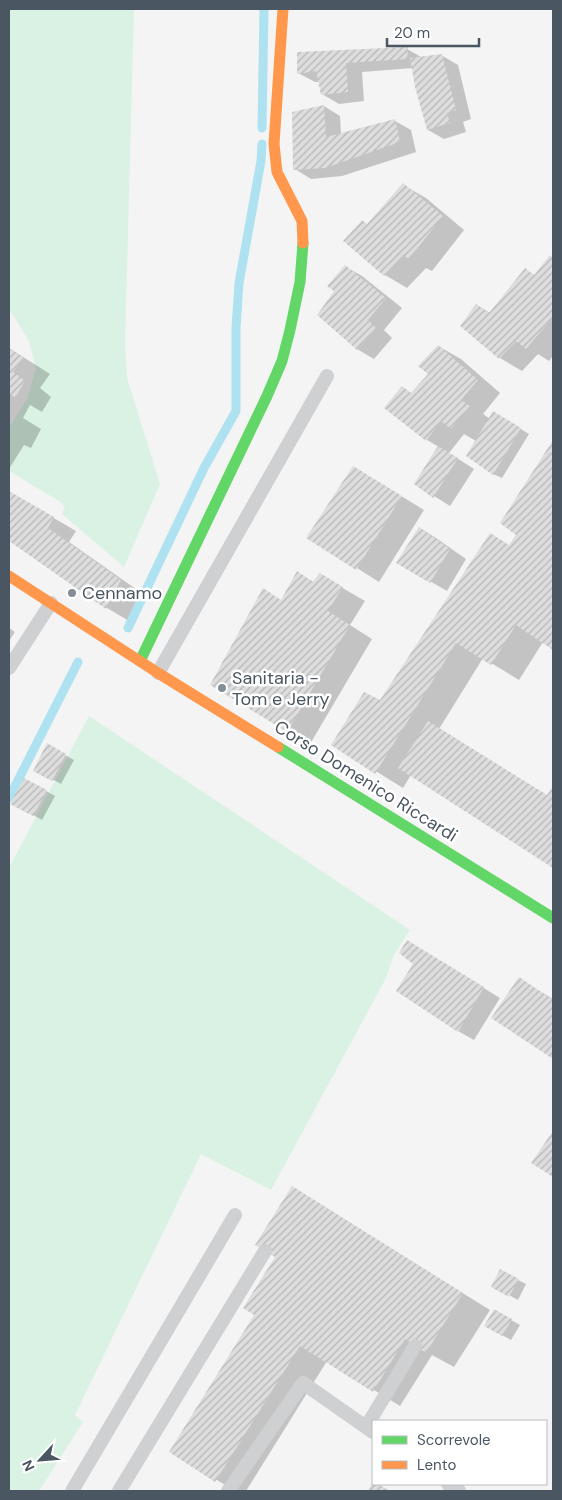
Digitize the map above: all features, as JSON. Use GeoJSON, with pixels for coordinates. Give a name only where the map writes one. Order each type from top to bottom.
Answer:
{"type":"FeatureCollection","features":[{"type":"Feature","properties":{"kind":"street"},"geometry":{"type":"LineString","coordinates":[[140,661],[267,396],[282,362],[290,330],[300,282],[304,235],[302,221],[297,209],[287,194],[277,172],[274,144],[283,9]]}},
{"type":"Feature","properties":{"kind":"street","name":"Corso Domenico Riccardi"},"geometry":{"type":"LineString","coordinates":[[9,576],[158,673],[553,918]]}},
{"type":"Feature","properties":{"kind":"lane"},"geometry":{"type":"LineString","coordinates":[[158,673],[328,376]]}},
{"type":"Feature","properties":{"kind":"lane"},"geometry":{"type":"LineString","coordinates":[[9,668],[51,603]]}},
{"type":"Feature","properties":{"kind":"lane"},"geometry":{"type":"LineString","coordinates":[[72,1491],[235,1215]]}},
{"type":"Feature","properties":{"kind":"lane"},"geometry":{"type":"LineString","coordinates":[[119,1491],[265,1250]]}},
{"type":"Feature","properties":{"kind":"lane"},"geometry":{"type":"LineString","coordinates":[[375,1420],[415,1346]]}},
{"type":"Feature","properties":{"kind":"lane"},"geometry":{"type":"LineString","coordinates":[[228,1491],[303,1383],[370,1429]]}},
{"type":"Feature","properties":{"kind":"green space"},"geometry":{"type":"Polygon","coordinates":[[[9,9],[134,9],[125,343],[127,378],[160,484],[124,567],[62,514],[65,507],[59,501],[9,471],[9,428],[27,399],[36,369],[29,341],[9,311],[9,9]]]}},
{"type":"Feature","properties":{"kind":"green space"},"geometry":{"type":"Polygon","coordinates":[[[89,716],[410,930],[394,955],[386,978],[271,1190],[201,1154],[75,1415],[83,1422],[39,1491],[9,1491],[9,868],[89,716]]]}},
{"type":"Feature","properties":{"kind":"building"},"geometry":{"type":"Polygon","coordinates":[[[408,47],[407,59],[346,63],[348,92],[321,95],[316,71],[297,74],[297,52],[408,47]]]}},
{"type":"Feature","properties":{"kind":"building"},"geometry":{"type":"Polygon","coordinates":[[[442,54],[456,110],[447,113],[450,123],[427,130],[415,87],[410,58],[442,54]]]}},
{"type":"Feature","properties":{"kind":"building"},"geometry":{"type":"Polygon","coordinates":[[[324,105],[326,137],[395,119],[400,142],[325,168],[293,170],[292,112],[324,105]]]}},
{"type":"Feature","properties":{"kind":"building"},"geometry":{"type":"Polygon","coordinates":[[[403,183],[443,216],[409,259],[403,255],[384,276],[343,241],[362,220],[367,224],[403,183]]]}},
{"type":"Feature","properties":{"kind":"building"},"geometry":{"type":"Polygon","coordinates":[[[550,255],[553,258],[553,317],[526,349],[516,341],[499,359],[460,326],[476,304],[489,313],[525,268],[534,275],[550,255]]]}},
{"type":"Feature","properties":{"kind":"building"},"geometry":{"type":"Polygon","coordinates":[[[345,265],[386,298],[368,320],[376,328],[357,350],[317,315],[334,291],[327,286],[345,265]]]}},
{"type":"Feature","properties":{"kind":"building"},"geometry":{"type":"Polygon","coordinates":[[[438,345],[478,380],[461,400],[470,406],[451,429],[441,421],[426,441],[384,408],[402,386],[411,393],[428,374],[418,366],[438,345]]]}},
{"type":"Feature","properties":{"kind":"building"},"geometry":{"type":"Polygon","coordinates":[[[9,348],[24,358],[13,372],[25,381],[15,398],[9,393],[9,348]]]}},
{"type":"Feature","properties":{"kind":"building"},"geometry":{"type":"Polygon","coordinates":[[[493,411],[521,428],[493,475],[466,456],[493,411]]]}},
{"type":"Feature","properties":{"kind":"building"},"geometry":{"type":"Polygon","coordinates":[[[553,440],[553,650],[516,625],[491,665],[456,643],[375,774],[331,745],[364,692],[380,700],[490,533],[509,545],[516,535],[500,523],[553,440]]]}},
{"type":"Feature","properties":{"kind":"building"},"geometry":{"type":"Polygon","coordinates":[[[438,446],[458,458],[433,498],[414,484],[438,446]]]}},
{"type":"Feature","properties":{"kind":"building"},"geometry":{"type":"Polygon","coordinates":[[[353,466],[402,496],[356,570],[306,538],[353,466]]]}},
{"type":"Feature","properties":{"kind":"building"},"geometry":{"type":"Polygon","coordinates":[[[9,491],[54,517],[48,528],[121,580],[106,609],[9,541],[9,491]]]}},
{"type":"Feature","properties":{"kind":"building"},"geometry":{"type":"Polygon","coordinates":[[[419,527],[450,549],[430,583],[396,563],[419,527]]]}},
{"type":"Feature","properties":{"kind":"building"},"geometry":{"type":"Polygon","coordinates":[[[297,571],[313,582],[320,573],[343,587],[328,611],[350,625],[287,732],[210,685],[263,588],[281,600],[297,571]]]}},
{"type":"Feature","properties":{"kind":"building"},"geometry":{"type":"Polygon","coordinates":[[[428,721],[547,795],[553,786],[553,868],[398,768],[428,721]]]}},
{"type":"Feature","properties":{"kind":"building"},"geometry":{"type":"Polygon","coordinates":[[[47,743],[66,754],[52,781],[33,771],[47,743]]]}},
{"type":"Feature","properties":{"kind":"building"},"geometry":{"type":"Polygon","coordinates":[[[24,778],[47,790],[33,816],[10,804],[24,778]]]}},
{"type":"Feature","properties":{"kind":"building"},"geometry":{"type":"Polygon","coordinates":[[[407,940],[484,987],[458,1032],[396,991],[413,964],[399,953],[407,940]]]}},
{"type":"Feature","properties":{"kind":"building"},"geometry":{"type":"Polygon","coordinates":[[[519,977],[553,1000],[553,1059],[491,1018],[519,977]]]}},
{"type":"Feature","properties":{"kind":"building"},"geometry":{"type":"Polygon","coordinates":[[[553,1131],[553,1177],[531,1163],[553,1131]]]}},
{"type":"Feature","properties":{"kind":"building"},"geometry":{"type":"Polygon","coordinates":[[[292,1186],[463,1293],[426,1353],[405,1339],[373,1392],[300,1346],[215,1482],[169,1452],[254,1315],[243,1308],[275,1257],[255,1245],[292,1186]]]}},
{"type":"Feature","properties":{"kind":"building"},"geometry":{"type":"Polygon","coordinates":[[[500,1269],[519,1279],[509,1297],[491,1287],[500,1269]]]}},
{"type":"Feature","properties":{"kind":"building"},"geometry":{"type":"Polygon","coordinates":[[[494,1309],[512,1319],[502,1336],[484,1326],[494,1309]]]}},
{"type":"Feature","properties":{"kind":"building"},"geometry":{"type":"Polygon","coordinates":[[[372,1484],[380,1485],[390,1491],[368,1491],[372,1484]]]}},
{"type":"Feature","properties":{"kind":"waterway"},"geometry":{"type":"LineString","coordinates":[[262,128],[264,9]]}},
{"type":"Feature","properties":{"kind":"waterway"},"geometry":{"type":"LineString","coordinates":[[128,628],[204,468],[236,411],[236,328],[239,283],[261,161],[262,144]]}},
{"type":"Feature","properties":{"kind":"waterway"},"geometry":{"type":"LineString","coordinates":[[9,798],[78,662]]}},
{"type":"Feature","properties":{"kind":"traffic: fast"},"geometry":{"type":"LineString","coordinates":[[140,661],[282,361],[300,282],[303,243]]}},
{"type":"Feature","properties":{"kind":"traffic: fast"},"geometry":{"type":"LineString","coordinates":[[278,747],[553,918]]}},
{"type":"Feature","properties":{"kind":"traffic: slow"},"geometry":{"type":"LineString","coordinates":[[283,9],[274,144],[277,172],[302,221],[303,243]]}},
{"type":"Feature","properties":{"kind":"traffic: slow"},"geometry":{"type":"LineString","coordinates":[[9,576],[158,673],[278,747]]}},
{"type":"Feature","properties":{"kind":"place","name":"Cennamo"},"geometry":{"type":"Point","coordinates":[72,593]}},
{"type":"Feature","properties":{"kind":"place","name":"Sanitaria - Tom e Jerry"},"geometry":{"type":"Point","coordinates":[222,688]}}]}
